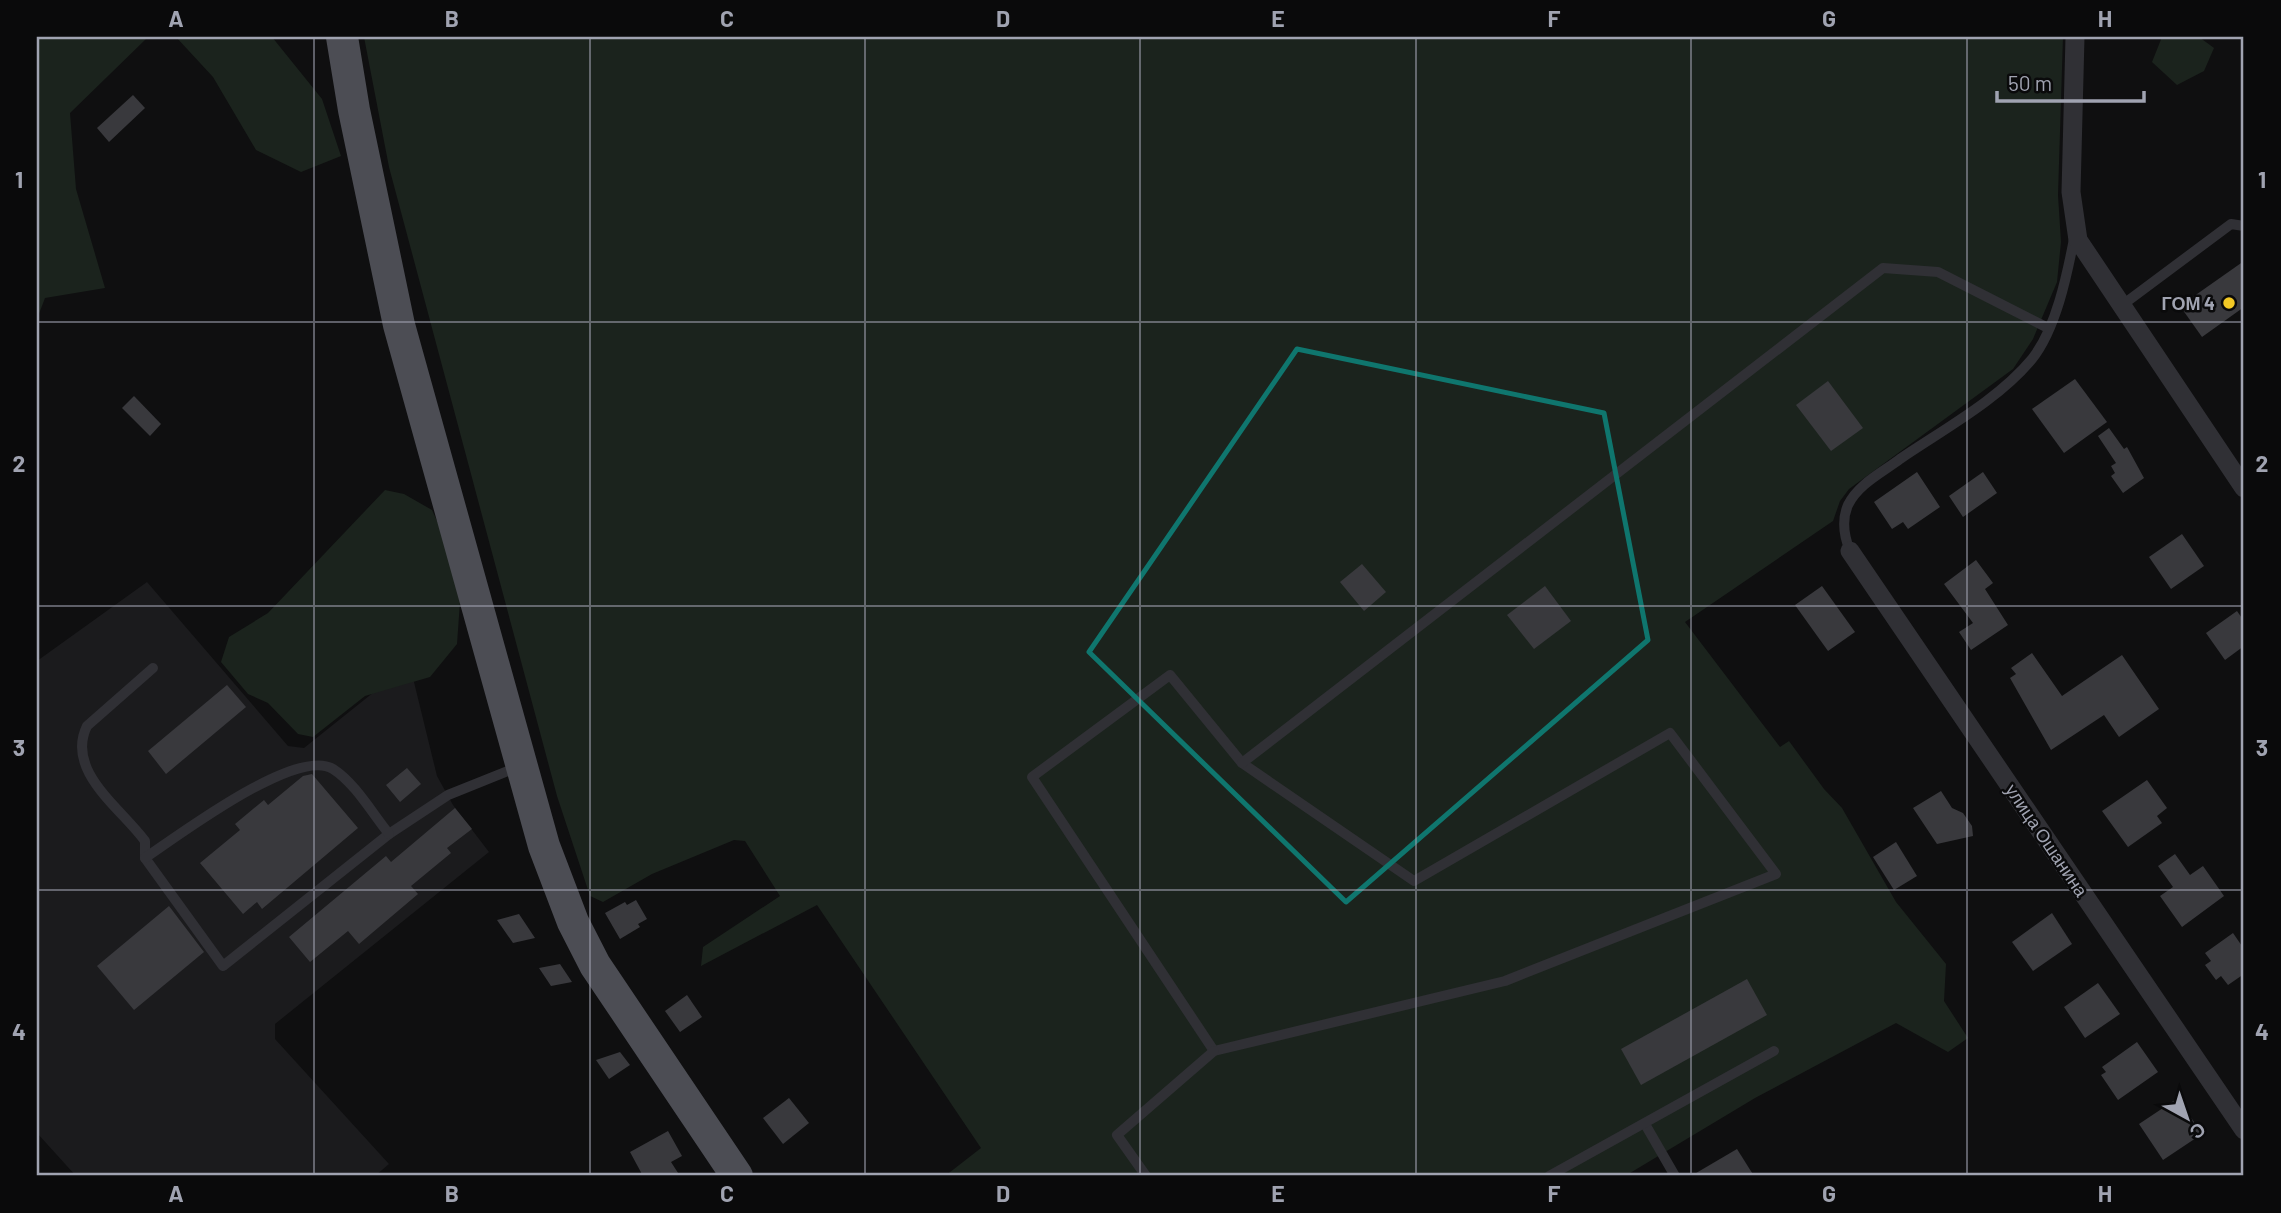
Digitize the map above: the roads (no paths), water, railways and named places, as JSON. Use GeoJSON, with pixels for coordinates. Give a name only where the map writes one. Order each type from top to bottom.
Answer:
{"type":"FeatureCollection","features":[{"type":"Feature","properties":{"kind":"main road"},"geometry":{"type":"LineString","coordinates":[[342,37],[354,110],[399,325],[544,846],[584,945],[633,1024],[737,1176]]}},
{"type":"Feature","properties":{"kind":"street"},"geometry":{"type":"LineString","coordinates":[[2075,37],[2071,192],[2076,232],[2084,251],[2244,488]]}},
{"type":"Feature","properties":{"kind":"street","name":"улица Ошанина"},"geometry":{"type":"LineString","coordinates":[[1850,551],[2244,1130]]}},
{"type":"Feature","properties":{"kind":"lane"},"geometry":{"type":"LineString","coordinates":[[2121,306],[2231,224],[2244,226]]}},
{"type":"Feature","properties":{"kind":"lane"},"geometry":{"type":"LineString","coordinates":[[1850,551],[1844,518],[1855,495],[2020,372],[2039,350],[2066,284],[2076,232]]}},
{"type":"Feature","properties":{"kind":"lane"},"geometry":{"type":"LineString","coordinates":[[1242,763],[1884,268],[1938,272],[2048,328]]}},
{"type":"Feature","properties":{"kind":"lane"},"geometry":{"type":"LineString","coordinates":[[153,668],[95,717],[81,738],[82,761],[145,841],[145,858],[223,966],[389,834],[448,795],[522,766]]}},
{"type":"Feature","properties":{"kind":"lane"},"geometry":{"type":"LineString","coordinates":[[1146,1176],[1116,1135],[1214,1051],[1505,981],[1776,874],[1670,733],[1414,881],[1242,763],[1170,675],[1032,777],[1214,1051]]}},
{"type":"Feature","properties":{"kind":"lane"},"geometry":{"type":"LineString","coordinates":[[145,858],[241,795],[310,764],[332,768],[389,834]]}},
{"type":"Feature","properties":{"kind":"lane"},"geometry":{"type":"LineString","coordinates":[[1549,1176],[1774,1051]]}},
{"type":"Feature","properties":{"kind":"lane"},"geometry":{"type":"LineString","coordinates":[[1645,1124],[1675,1176]]}},
{"type":"Feature","properties":{"kind":"place","name":"ГОМ 4"},"geometry":{"type":"Point","coordinates":[2229,303]}}]}
